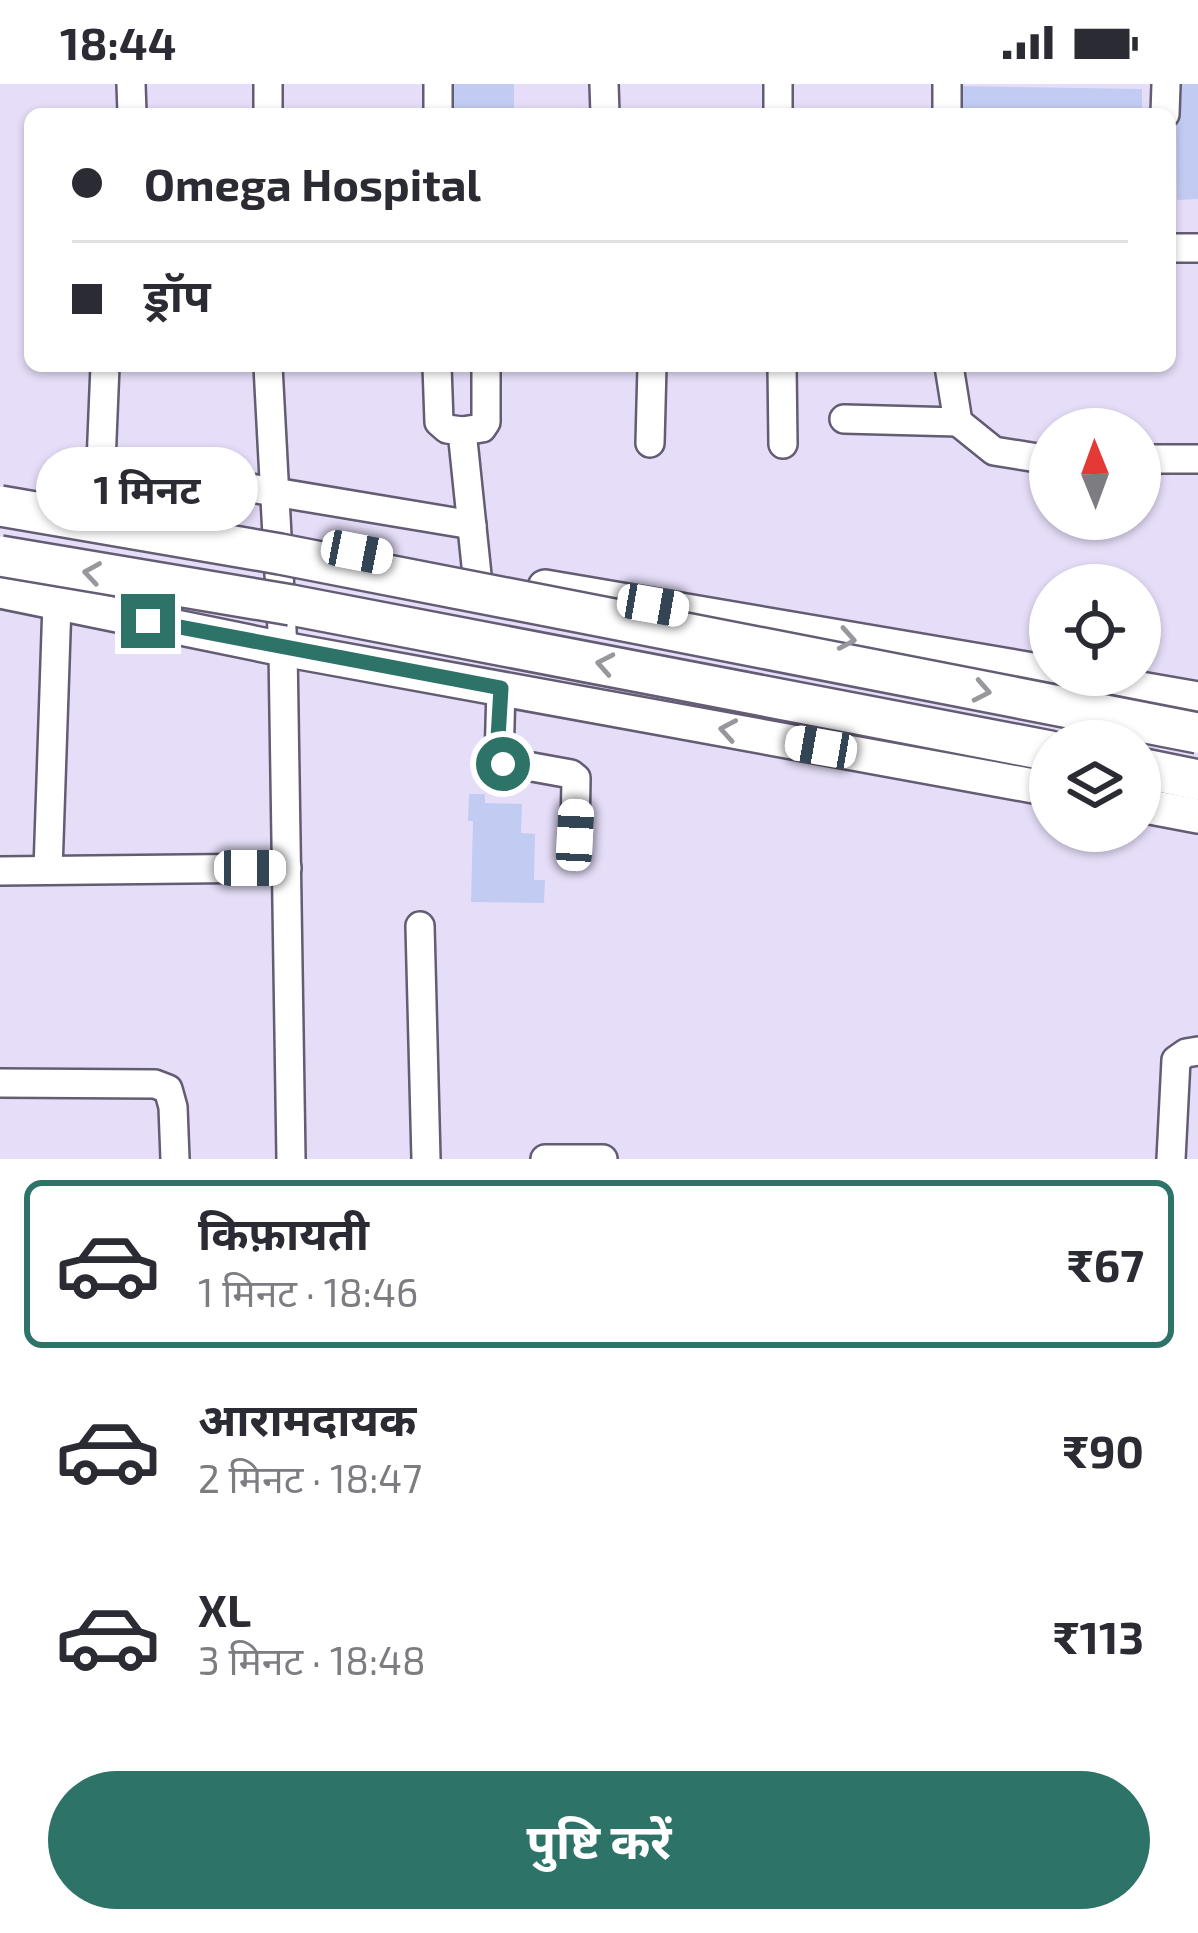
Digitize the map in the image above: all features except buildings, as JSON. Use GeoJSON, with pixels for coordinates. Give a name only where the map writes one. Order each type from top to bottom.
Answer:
{"type":"FeatureCollection","features":[{"type":"Feature","properties":{"kind":"highway"},"geometry":{"type":"LineString","coordinates":[[0,506],[302,559],[1198,733]]}},
{"type":"Feature","properties":{"kind":"highway"},"geometry":{"type":"LineString","coordinates":[[0,556],[446,632],[1029,747]]}},
{"type":"Feature","properties":{"kind":"highway"},"geometry":{"type":"LineString","coordinates":[[1161,772],[1198,780]]}},
{"type":"Feature","properties":{"kind":"main road"},"geometry":{"type":"LineString","coordinates":[[0,489],[1029,669]]}},
{"type":"Feature","properties":{"kind":"main road"},"geometry":{"type":"LineString","coordinates":[[0,591],[283,649],[1029,785]]}},
{"type":"Feature","properties":{"kind":"main road"},"geometry":{"type":"LineString","coordinates":[[1161,693],[1198,699]]}},
{"type":"Feature","properties":{"kind":"main road"},"geometry":{"type":"LineString","coordinates":[[1161,809],[1198,816]]}},
{"type":"Feature","properties":{"kind":"street"},"geometry":{"type":"LineString","coordinates":[[105,372],[101,463],[472,525]]}},
{"type":"Feature","properties":{"kind":"street"},"geometry":{"type":"LineString","coordinates":[[268,372],[283,649],[291,1159]]}},
{"type":"Feature","properties":{"kind":"street"},"geometry":{"type":"LineString","coordinates":[[437,372],[439,422],[447,429],[462,431],[482,428],[486,422],[486,372]]}},
{"type":"Feature","properties":{"kind":"street"},"geometry":{"type":"LineString","coordinates":[[650,442],[652,372]]}},
{"type":"Feature","properties":{"kind":"street"},"geometry":{"type":"LineString","coordinates":[[782,372],[783,443]]}},
{"type":"Feature","properties":{"kind":"street"},"geometry":{"type":"LineString","coordinates":[[950,372],[958,422]]}},
{"type":"Feature","properties":{"kind":"street"},"geometry":{"type":"LineString","coordinates":[[844,419],[958,422],[994,451],[1029,457]]}},
{"type":"Feature","properties":{"kind":"street"},"geometry":{"type":"LineString","coordinates":[[462,431],[477,575]]}},
{"type":"Feature","properties":{"kind":"street"},"geometry":{"type":"LineString","coordinates":[[1161,459],[1198,459]]}},
{"type":"Feature","properties":{"kind":"street"},"geometry":{"type":"LineString","coordinates":[[48,871],[57,603]]}},
{"type":"Feature","properties":{"kind":"street"},"geometry":{"type":"LineString","coordinates":[[501,688],[499,761],[576,778],[575,835]]}},
{"type":"Feature","properties":{"kind":"street"},"geometry":{"type":"LineString","coordinates":[[0,871],[287,868]]}},
{"type":"Feature","properties":{"kind":"street"},"geometry":{"type":"LineString","coordinates":[[420,926],[426,1159]]}},
{"type":"Feature","properties":{"kind":"street"},"geometry":{"type":"LineString","coordinates":[[1171,1159],[1176,1060],[1198,1051]]}},
{"type":"Feature","properties":{"kind":"street"},"geometry":{"type":"LineString","coordinates":[[0,1084],[155,1084],[168,1089],[176,1159]]}},
{"type":"Feature","properties":{"kind":"street"},"geometry":{"type":"LineString","coordinates":[[545,1159],[603,1159]]}},
{"type":"Feature","properties":{"kind":"route"},"geometry":{"type":"LineString","coordinates":[[148,621],[501,688],[497,755],[503,764]]}}]}
